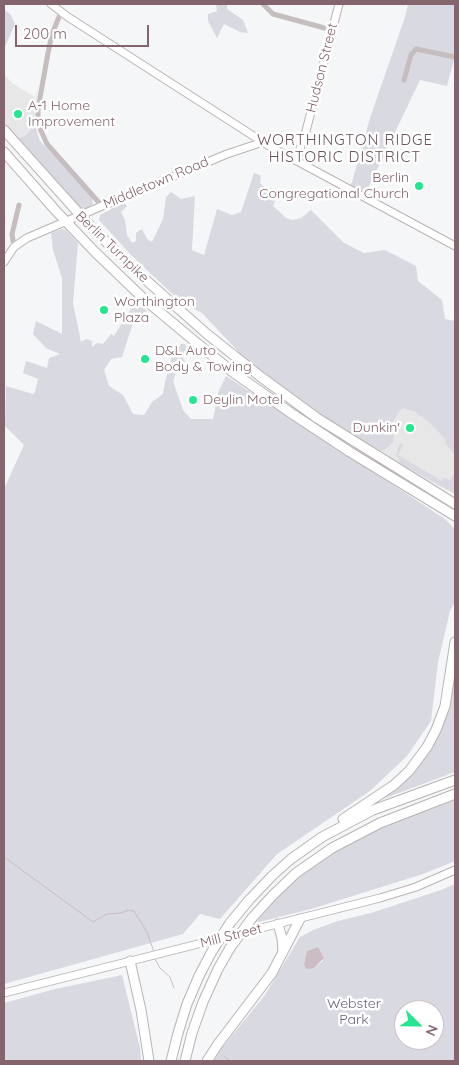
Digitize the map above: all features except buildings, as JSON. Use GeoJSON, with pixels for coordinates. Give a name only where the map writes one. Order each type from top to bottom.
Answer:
{"type":"FeatureCollection","features":[{"type":"Feature","properties":{"kind":"highway","name":"Berlin Turnpike"},"geometry":{"type":"LineString","coordinates":[[4,130],[80,216],[183,314],[261,377],[329,426],[455,504]]}},
{"type":"Feature","properties":{"kind":"highway","name":"Berlin Turnpike"},"geometry":{"type":"LineString","coordinates":[[4,152],[66,222],[144,298],[198,344],[240,377],[330,439],[455,516]]}},
{"type":"Feature","properties":{"kind":"highway"},"geometry":{"type":"LineString","coordinates":[[171,1061],[190,994],[211,953],[230,923],[250,898],[272,876],[330,828],[394,785],[422,755],[434,735],[445,706],[455,642]]}},
{"type":"Feature","properties":{"kind":"highway"},"geometry":{"type":"LineString","coordinates":[[316,841],[344,824],[373,810],[455,780]]}},
{"type":"Feature","properties":{"kind":"highway"},"geometry":{"type":"LineString","coordinates":[[185,1061],[195,1024],[218,969],[230,948],[268,900],[296,873],[332,848],[380,823],[455,794]]}},
{"type":"Feature","properties":{"kind":"highway"},"geometry":{"type":"LineString","coordinates":[[207,1061],[269,979],[300,918]]}},
{"type":"Feature","properties":{"kind":"highway"},"geometry":{"type":"LineString","coordinates":[[278,924],[282,938],[282,955]]}},
{"type":"Feature","properties":{"kind":"highway"},"geometry":{"type":"LineString","coordinates":[[130,961],[150,1061]]}},
{"type":"Feature","properties":{"kind":"main road","name":"Hudson Street"},"geometry":{"type":"LineString","coordinates":[[296,161],[306,131],[339,4]]}},
{"type":"Feature","properties":{"kind":"main road"},"geometry":{"type":"LineString","coordinates":[[57,7],[261,141],[455,246]]}},
{"type":"Feature","properties":{"kind":"main road","name":"Middletown Road"},"geometry":{"type":"LineString","coordinates":[[4,262],[14,247],[27,238],[261,141]]}},
{"type":"Feature","properties":{"kind":"main road","name":"Mill Street"},"geometry":{"type":"LineString","coordinates":[[4,993],[394,894],[424,884],[455,870]]}},
{"type":"Feature","properties":{"kind":"street"},"geometry":{"type":"LineString","coordinates":[[263,4],[273,14],[332,30]]}},
{"type":"Feature","properties":{"kind":"street"},"geometry":{"type":"LineString","coordinates":[[57,7],[38,109],[38,124],[47,144],[102,206]]}},
{"type":"Feature","properties":{"kind":"street"},"geometry":{"type":"LineString","coordinates":[[404,80],[411,55],[416,49],[455,57]]}},
{"type":"Feature","properties":{"kind":"street"},"geometry":{"type":"LineString","coordinates":[[14,247],[12,234],[19,205]]}},
{"type":"Feature","properties":{"kind":"shaded area"},"geometry":{"type":"Polygon","coordinates":[[[4,74],[13,84],[35,97],[30,131],[25,136],[17,137],[4,123],[4,74]]]}},
{"type":"Feature","properties":{"kind":"shaded area"},"geometry":{"type":"Polygon","coordinates":[[[402,408],[415,412],[430,423],[447,440],[445,443],[455,455],[455,472],[450,480],[448,491],[409,470],[381,451],[386,449],[394,433],[392,423],[402,408]]]}},
{"type":"Feature","properties":{"kind":"shaded area"},"geometry":{"type":"Polygon","coordinates":[[[318,947],[324,958],[314,968],[308,969],[304,964],[307,951],[318,947]]]}},
{"type":"Feature","properties":{"kind":"green space"},"geometry":{"type":"Polygon","coordinates":[[[216,4],[227,4],[227,9],[243,20],[248,33],[240,32],[224,24],[217,38],[208,21],[208,14],[217,11],[216,4]]]}},
{"type":"Feature","properties":{"kind":"green space"},"geometry":{"type":"Polygon","coordinates":[[[408,4],[455,4],[455,56],[447,86],[420,80],[363,199],[348,191],[408,4]]]}},
{"type":"Feature","properties":{"kind":"green space"},"geometry":{"type":"Polygon","coordinates":[[[4,9],[11,15],[15,24],[4,49],[4,9]]]}},
{"type":"Feature","properties":{"kind":"green space"},"geometry":{"type":"Polygon","coordinates":[[[38,86],[34,117],[40,141],[92,197],[92,206],[86,209],[81,209],[18,137],[25,136],[30,131],[38,86]]]}},
{"type":"Feature","properties":{"kind":"green space"},"geometry":{"type":"Polygon","coordinates":[[[254,173],[261,176],[260,183],[266,189],[271,188],[278,192],[273,206],[286,218],[293,220],[301,218],[311,210],[343,242],[356,249],[364,253],[385,250],[416,266],[418,281],[442,300],[445,319],[455,321],[455,455],[445,443],[446,440],[430,423],[415,412],[402,408],[392,423],[393,442],[381,451],[344,431],[250,364],[202,313],[181,302],[132,256],[99,220],[100,215],[124,202],[127,206],[121,212],[125,220],[127,235],[132,243],[136,241],[136,233],[142,229],[147,239],[152,242],[163,219],[166,197],[171,192],[181,199],[195,196],[192,250],[204,255],[217,209],[232,215],[241,212],[254,173]]]}},
{"type":"Feature","properties":{"kind":"green space"},"geometry":{"type":"Polygon","coordinates":[[[62,229],[66,230],[78,243],[73,303],[81,342],[86,339],[92,341],[92,347],[97,343],[103,344],[111,334],[114,336],[132,307],[143,307],[147,311],[140,315],[133,323],[122,357],[111,359],[104,370],[109,386],[123,395],[133,414],[144,415],[152,402],[163,394],[172,356],[181,344],[185,344],[188,350],[182,356],[187,365],[180,372],[176,373],[173,381],[183,410],[191,419],[213,419],[218,393],[226,376],[445,519],[455,529],[455,602],[450,611],[438,662],[431,721],[407,756],[370,791],[277,854],[220,919],[200,914],[183,934],[4,984],[4,489],[24,445],[5,426],[6,386],[33,394],[38,379],[23,373],[26,361],[47,368],[49,358],[60,354],[46,348],[33,334],[36,321],[62,334],[62,278],[53,250],[51,233],[62,229]]]}},
{"type":"Feature","properties":{"kind":"green space"},"geometry":{"type":"Polygon","coordinates":[[[400,443],[403,444],[398,455],[442,481],[444,478],[450,480],[455,472],[455,494],[400,463],[396,454],[400,443]]]}},
{"type":"Feature","properties":{"kind":"green space"},"geometry":{"type":"Polygon","coordinates":[[[455,673],[455,772],[372,803],[403,781],[421,764],[434,743],[449,707],[455,673]]]}},
{"type":"Feature","properties":{"kind":"green space"},"geometry":{"type":"Polygon","coordinates":[[[455,800],[455,861],[423,874],[311,909],[255,923],[288,886],[320,861],[383,826],[455,800]]]}},
{"type":"Feature","properties":{"kind":"green space","name":"Webster Park"},"geometry":{"type":"Polygon","coordinates":[[[455,884],[455,1061],[214,1061],[221,1049],[265,995],[300,937],[338,921],[371,913],[455,884]],[[318,947],[307,951],[304,964],[314,968],[323,961],[318,947]]]}},
{"type":"Feature","properties":{"kind":"green space"},"geometry":{"type":"Polygon","coordinates":[[[122,975],[140,1048],[141,1061],[4,1061],[4,1003],[55,989],[122,975]]]}},
{"type":"Feature","properties":{"kind":"waterway"},"geometry":{"type":"LineString","coordinates":[[4,857],[93,922],[107,914],[121,913],[129,910],[134,911],[147,932],[154,952]]}},
{"type":"Feature","properties":{"kind":"waterway"},"geometry":{"type":"LineString","coordinates":[[155,959],[160,968],[170,977],[174,988]]}},
{"type":"Feature","properties":{"kind":"waterway"},"geometry":{"type":"LineString","coordinates":[[224,1056],[230,1061]]}},
{"type":"Feature","properties":{"kind":"place","name":"A-1 Home Improvement"},"geometry":{"type":"Point","coordinates":[18,114]}},
{"type":"Feature","properties":{"kind":"place","name":"Berlin Congregational Church"},"geometry":{"type":"Point","coordinates":[419,186]}},
{"type":"Feature","properties":{"kind":"place","name":"Worthington Plaza"},"geometry":{"type":"Point","coordinates":[104,310]}},
{"type":"Feature","properties":{"kind":"place","name":"D&L Auto Body & Towing"},"geometry":{"type":"Point","coordinates":[145,359]}},
{"type":"Feature","properties":{"kind":"place","name":"Deylin Motel"},"geometry":{"type":"Point","coordinates":[193,400]}},
{"type":"Feature","properties":{"kind":"place","name":"Dunkin'"},"geometry":{"type":"Point","coordinates":[410,428]}},
{"type":"Feature","properties":{"kind":"district","name":"WORTHINGTON RIDGE HISTORIC DISTRICT"},"geometry":{"type":"Point","coordinates":[345,148]}}]}
